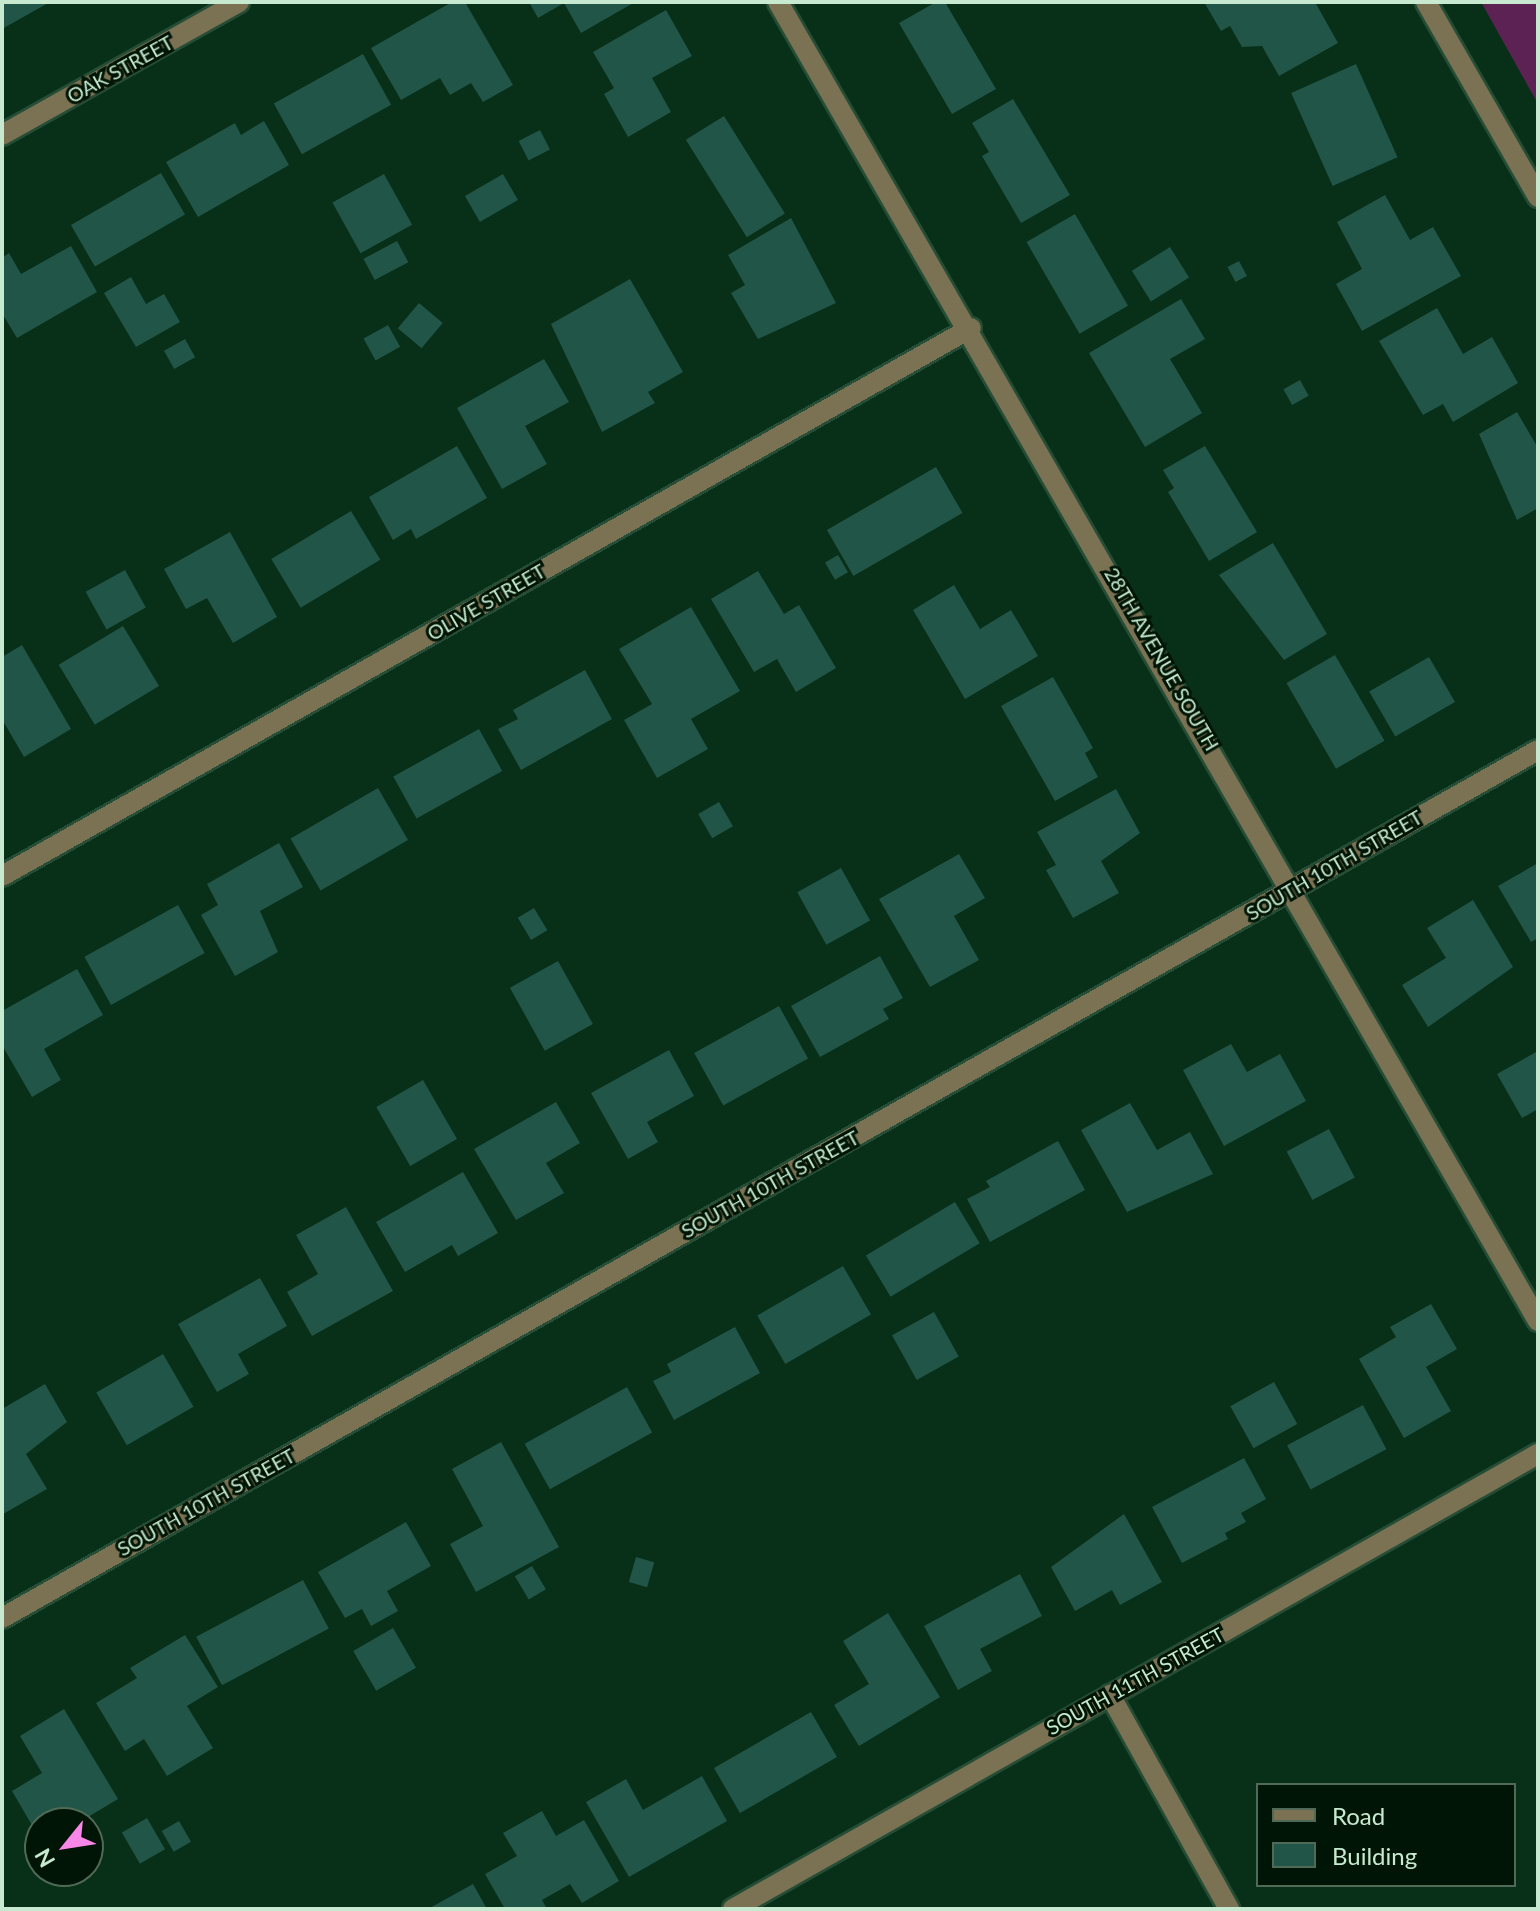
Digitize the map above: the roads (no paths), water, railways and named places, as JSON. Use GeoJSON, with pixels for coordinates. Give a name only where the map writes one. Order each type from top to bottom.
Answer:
{"type":"FeatureCollection","features":[{"type":"Feature","properties":{"kind":"street","name":"OAK STREET"},"geometry":{"type":"LineString","coordinates":[[2,135],[239,2]]}},
{"type":"Feature","properties":{"kind":"street","name":"28TH AVENUE SOUTH"},"geometry":{"type":"LineString","coordinates":[[778,2],[971,328],[1294,888],[1538,1321]]}},
{"type":"Feature","properties":{"kind":"street"},"geometry":{"type":"LineString","coordinates":[[1426,2],[1538,197]]}},
{"type":"Feature","properties":{"kind":"street","name":"OLIVE STREET"},"geometry":{"type":"LineString","coordinates":[[2,876],[971,328]]}},
{"type":"Feature","properties":{"kind":"street","name":"SOUTH 10TH STREET"},"geometry":{"type":"LineString","coordinates":[[2,1618],[1538,750]]}},
{"type":"Feature","properties":{"kind":"street","name":"SOUTH 11TH STREET"},"geometry":{"type":"LineString","coordinates":[[733,1909],[1538,1454]]}},
{"type":"Feature","properties":{"kind":"street"},"geometry":{"type":"LineString","coordinates":[[1110,1695],[1229,1909]]}}]}
